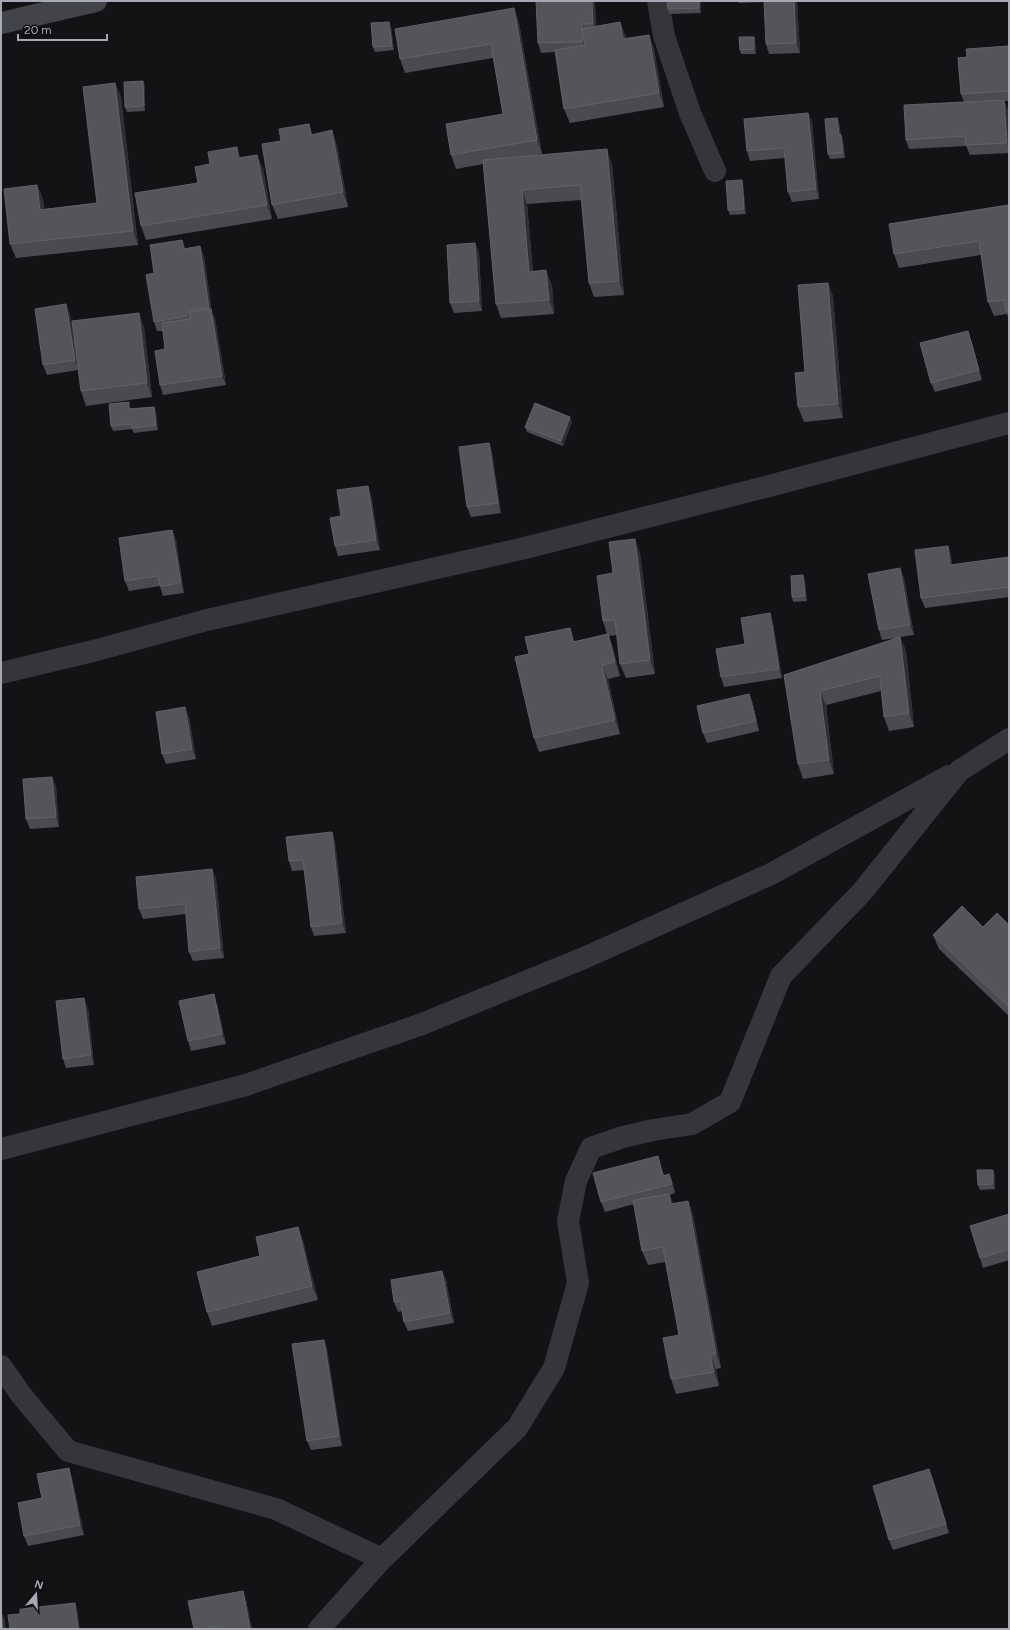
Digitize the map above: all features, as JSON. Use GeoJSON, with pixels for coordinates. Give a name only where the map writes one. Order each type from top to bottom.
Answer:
{"type":"FeatureCollection","features":[{"type":"Feature","properties":{"kind":"street"},"geometry":{"type":"LineString","coordinates":[[1,23],[96,1]]}},
{"type":"Feature","properties":{"kind":"street"},"geometry":{"type":"LineString","coordinates":[[658,1],[664,36],[690,113],[715,171]]}},
{"type":"Feature","properties":{"kind":"street"},"geometry":{"type":"LineString","coordinates":[[1,673],[97,650],[207,620],[526,548],[1009,423]]}},
{"type":"Feature","properties":{"kind":"street"},"geometry":{"type":"LineString","coordinates":[[1,1149],[246,1085],[430,1021],[584,958],[771,874],[959,770],[1009,739]]}},
{"type":"Feature","properties":{"kind":"street"},"geometry":{"type":"LineString","coordinates":[[319,1629],[382,1559],[517,1428],[554,1368],[578,1283],[568,1221],[576,1181],[591,1148],[623,1137],[692,1124],[730,1102],[781,976],[862,892],[959,770]]}},
{"type":"Feature","properties":{"kind":"street"},"geometry":{"type":"LineString","coordinates":[[1,1366],[22,1396],[68,1451],[276,1509],[382,1559]]}},
{"type":"Feature","properties":{"kind":"building"},"geometry":{"type":"Polygon","coordinates":[[[536,1],[592,1],[593,24],[582,24],[583,42],[538,43],[536,1]]]}},
{"type":"Feature","properties":{"kind":"building"},"geometry":{"type":"Polygon","coordinates":[[[667,1],[699,1],[699,8],[668,9],[667,1]]]}},
{"type":"Feature","properties":{"kind":"building"},"geometry":{"type":"Polygon","coordinates":[[[764,1],[794,1],[796,43],[766,44],[764,1]]]}},
{"type":"Feature","properties":{"kind":"building"},"geometry":{"type":"Polygon","coordinates":[[[514,8],[537,140],[451,155],[446,124],[503,114],[491,44],[400,59],[395,29],[514,8]]]}},
{"type":"Feature","properties":{"kind":"building"},"geometry":{"type":"Polygon","coordinates":[[[389,22],[392,46],[373,47],[371,23],[389,22]]]}},
{"type":"Feature","properties":{"kind":"building"},"geometry":{"type":"Polygon","coordinates":[[[620,22],[623,39],[649,35],[659,93],[564,109],[555,50],[585,45],[582,29],[620,22]]]}},
{"type":"Feature","properties":{"kind":"building"},"geometry":{"type":"Polygon","coordinates":[[[739,37],[754,37],[754,49],[740,50],[739,37]]]}},
{"type":"Feature","properties":{"kind":"building"},"geometry":{"type":"Polygon","coordinates":[[[1009,46],[1009,91],[961,94],[958,58],[967,57],[966,49],[1009,46]]]}},
{"type":"Feature","properties":{"kind":"building"},"geometry":{"type":"Polygon","coordinates":[[[143,81],[144,106],[125,107],[124,82],[143,81]]]}},
{"type":"Feature","properties":{"kind":"building"},"geometry":{"type":"Polygon","coordinates":[[[115,83],[133,231],[10,244],[4,189],[37,185],[40,210],[97,203],[83,87],[115,83]]]}},
{"type":"Feature","properties":{"kind":"building"},"geometry":{"type":"Polygon","coordinates":[[[1004,100],[1007,143],[966,145],[965,136],[906,140],[904,105],[1004,100]]]}},
{"type":"Feature","properties":{"kind":"building"},"geometry":{"type":"Polygon","coordinates":[[[808,113],[816,189],[788,192],[784,148],[747,151],[744,119],[808,113]]]}},
{"type":"Feature","properties":{"kind":"building"},"geometry":{"type":"Polygon","coordinates":[[[837,118],[843,153],[828,154],[825,119],[837,118]]]}},
{"type":"Feature","properties":{"kind":"building"},"geometry":{"type":"Polygon","coordinates":[[[309,124],[311,135],[332,130],[343,192],[272,205],[262,144],[281,141],[279,129],[309,124]]]}},
{"type":"Feature","properties":{"kind":"building"},"geometry":{"type":"Polygon","coordinates":[[[237,147],[238,158],[257,155],[267,205],[141,226],[135,193],[198,183],[195,167],[210,164],[208,152],[237,147]]]}},
{"type":"Feature","properties":{"kind":"building"},"geometry":{"type":"Polygon","coordinates":[[[607,149],[619,281],[589,283],[580,185],[522,190],[529,272],[546,270],[549,300],[496,304],[483,160],[607,149]]]}},
{"type":"Feature","properties":{"kind":"building"},"geometry":{"type":"Polygon","coordinates":[[[742,180],[744,209],[728,210],[726,181],[742,180]]]}},
{"type":"Feature","properties":{"kind":"building"},"geometry":{"type":"Polygon","coordinates":[[[1008,205],[1009,311],[1006,311],[1004,300],[988,302],[979,241],[894,254],[889,224],[1008,205]]]}},
{"type":"Feature","properties":{"kind":"building"},"geometry":{"type":"Polygon","coordinates":[[[182,240],[184,249],[200,246],[209,308],[186,311],[187,316],[154,322],[146,275],[154,273],[150,245],[182,240]]]}},
{"type":"Feature","properties":{"kind":"building"},"geometry":{"type":"Polygon","coordinates":[[[475,243],[479,301],[450,303],[447,245],[475,243]]]}},
{"type":"Feature","properties":{"kind":"building"},"geometry":{"type":"Polygon","coordinates":[[[828,283],[838,404],[798,407],[795,373],[805,372],[798,285],[828,283]]]}},
{"type":"Feature","properties":{"kind":"building"},"geometry":{"type":"Polygon","coordinates":[[[66,304],[75,360],[43,365],[35,309],[66,304]]]}},
{"type":"Feature","properties":{"kind":"building"},"geometry":{"type":"Polygon","coordinates":[[[211,309],[222,376],[160,385],[155,351],[165,349],[162,323],[190,319],[189,312],[211,309]]]}},
{"type":"Feature","properties":{"kind":"building"},"geometry":{"type":"Polygon","coordinates":[[[139,313],[147,383],[81,391],[72,321],[139,313]]]}},
{"type":"Feature","properties":{"kind":"building"},"geometry":{"type":"Polygon","coordinates":[[[968,331],[979,370],[931,383],[920,343],[968,331]]]}},
{"type":"Feature","properties":{"kind":"building"},"geometry":{"type":"Polygon","coordinates":[[[129,402],[129,409],[154,407],[156,425],[132,428],[131,424],[111,426],[109,404],[129,402]]]}},
{"type":"Feature","properties":{"kind":"building"},"geometry":{"type":"Polygon","coordinates":[[[535,403],[570,417],[561,441],[525,427],[535,403]]]}},
{"type":"Feature","properties":{"kind":"building"},"geometry":{"type":"Polygon","coordinates":[[[489,443],[498,503],[467,507],[459,447],[489,443]]]}},
{"type":"Feature","properties":{"kind":"building"},"geometry":{"type":"Polygon","coordinates":[[[368,486],[376,540],[335,546],[330,518],[341,516],[337,490],[368,486]]]}},
{"type":"Feature","properties":{"kind":"building"},"geometry":{"type":"Polygon","coordinates":[[[172,530],[181,583],[160,586],[158,576],[125,581],[119,538],[172,530]]]}},
{"type":"Feature","properties":{"kind":"building"},"geometry":{"type":"Polygon","coordinates":[[[635,539],[650,660],[620,664],[615,620],[603,621],[597,576],[613,573],[609,542],[635,539]]]}},
{"type":"Feature","properties":{"kind":"building"},"geometry":{"type":"Polygon","coordinates":[[[948,546],[950,565],[1009,557],[1009,587],[921,598],[915,550],[948,546]]]}},
{"type":"Feature","properties":{"kind":"building"},"geometry":{"type":"Polygon","coordinates":[[[900,568],[910,625],[879,630],[868,574],[900,568]]]}},
{"type":"Feature","properties":{"kind":"building"},"geometry":{"type":"Polygon","coordinates":[[[803,575],[805,596],[792,597],[791,576],[803,575]]]}},
{"type":"Feature","properties":{"kind":"building"},"geometry":{"type":"Polygon","coordinates":[[[770,613],[779,669],[721,677],[716,649],[745,644],[741,618],[770,613]]]}},
{"type":"Feature","properties":{"kind":"building"},"geometry":{"type":"Polygon","coordinates":[[[570,628],[573,642],[608,634],[615,662],[602,665],[615,720],[534,738],[515,657],[529,654],[525,637],[570,628]]]}},
{"type":"Feature","properties":{"kind":"building"},"geometry":{"type":"Polygon","coordinates":[[[900,637],[909,713],[884,717],[880,676],[820,691],[829,760],[798,764],[784,675],[900,637]]]}},
{"type":"Feature","properties":{"kind":"building"},"geometry":{"type":"Polygon","coordinates":[[[749,694],[756,721],[703,733],[697,706],[749,694]]]}},
{"type":"Feature","properties":{"kind":"building"},"geometry":{"type":"Polygon","coordinates":[[[185,707],[192,749],[162,754],[156,712],[185,707]]]}},
{"type":"Feature","properties":{"kind":"building"},"geometry":{"type":"Polygon","coordinates":[[[52,777],[56,817],[26,819],[23,779],[52,777]]]}},
{"type":"Feature","properties":{"kind":"building"},"geometry":{"type":"Polygon","coordinates":[[[332,832],[342,923],[311,927],[303,860],[289,861],[286,837],[332,832]]]}},
{"type":"Feature","properties":{"kind":"building"},"geometry":{"type":"Polygon","coordinates":[[[212,869],[220,948],[189,952],[185,904],[139,909],[136,877],[212,869]]]}},
{"type":"Feature","properties":{"kind":"building"},"geometry":{"type":"Polygon","coordinates":[[[962,906],[983,927],[997,913],[1009,925],[1009,1007],[933,935],[962,906]]]}},
{"type":"Feature","properties":{"kind":"building"},"geometry":{"type":"Polygon","coordinates":[[[214,994],[222,1034],[188,1041],[179,1001],[214,994]]]}},
{"type":"Feature","properties":{"kind":"building"},"geometry":{"type":"Polygon","coordinates":[[[84,998],[91,1055],[63,1059],[56,1001],[84,998]]]}},
{"type":"Feature","properties":{"kind":"building"},"geometry":{"type":"Polygon","coordinates":[[[658,1156],[663,1176],[669,1174],[672,1184],[601,1202],[593,1173],[658,1156]]]}},
{"type":"Feature","properties":{"kind":"building"},"geometry":{"type":"Polygon","coordinates":[[[977,1170],[993,1170],[993,1184],[978,1185],[977,1170]]]}},
{"type":"Feature","properties":{"kind":"building"},"geometry":{"type":"Polygon","coordinates":[[[669,1194],[671,1204],[688,1201],[716,1354],[710,1354],[714,1372],[671,1379],[663,1338],[679,1335],[663,1247],[642,1251],[633,1200],[669,1194]]]}},
{"type":"Feature","properties":{"kind":"building"},"geometry":{"type":"Polygon","coordinates":[[[1009,1214],[1009,1249],[980,1258],[970,1226],[1009,1214]]]}},
{"type":"Feature","properties":{"kind":"building"},"geometry":{"type":"Polygon","coordinates":[[[298,1227],[312,1286],[207,1312],[197,1272],[260,1256],[256,1237],[298,1227]]]}},
{"type":"Feature","properties":{"kind":"building"},"geometry":{"type":"Polygon","coordinates":[[[442,1271],[450,1313],[404,1322],[400,1301],[394,1302],[391,1280],[442,1271]]]}},
{"type":"Feature","properties":{"kind":"building"},"geometry":{"type":"Polygon","coordinates":[[[324,1340],[339,1436],[307,1441],[292,1344],[324,1340]]]}},
{"type":"Feature","properties":{"kind":"building"},"geometry":{"type":"Polygon","coordinates":[[[69,1468],[80,1525],[24,1536],[18,1503],[42,1498],[37,1474],[69,1468]]]}},
{"type":"Feature","properties":{"kind":"building"},"geometry":{"type":"Polygon","coordinates":[[[929,1469],[946,1524],[889,1540],[873,1486],[929,1469]]]}},
{"type":"Feature","properties":{"kind":"building"},"geometry":{"type":"Polygon","coordinates":[[[243,1591],[250,1629],[218,1629],[218,1627],[194,1629],[188,1601],[243,1591]]]}},
{"type":"Feature","properties":{"kind":"building"},"geometry":{"type":"Polygon","coordinates":[[[75,1603],[78,1629],[10,1629],[8,1615],[20,1614],[20,1609],[75,1603]]]}},
{"type":"Feature","properties":{"kind":"building"},"geometry":{"type":"Polygon","coordinates":[[[1,1610],[3,1629],[1,1629],[1,1610]]]}}]}
